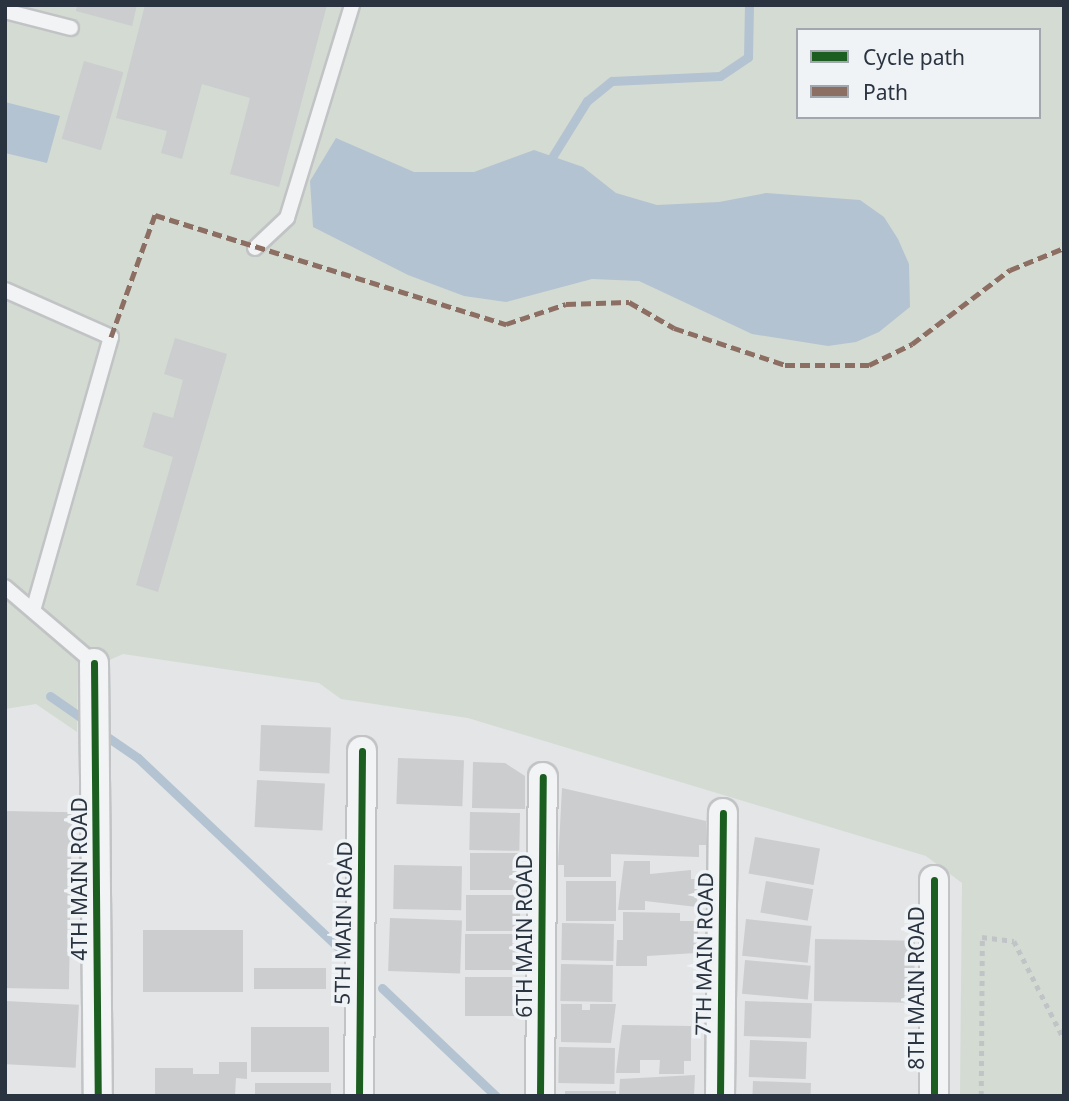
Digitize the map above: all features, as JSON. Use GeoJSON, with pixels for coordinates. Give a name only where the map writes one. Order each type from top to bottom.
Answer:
{"type":"FeatureCollection","features":[{"type":"Feature","properties":{"kind":"street","name":"4TH MAIN ROAD"},"geometry":{"type":"LineString","coordinates":[[94,663],[98,1096]]}},
{"type":"Feature","properties":{"kind":"street","name":"5TH MAIN ROAD"},"geometry":{"type":"LineString","coordinates":[[359,1096],[362,751]]}},
{"type":"Feature","properties":{"kind":"street","name":"6TH MAIN ROAD"},"geometry":{"type":"LineString","coordinates":[[540,1096],[543,777]]}},
{"type":"Feature","properties":{"kind":"street","name":"7TH MAIN ROAD"},"geometry":{"type":"LineString","coordinates":[[720,1096],[723,813]]}},
{"type":"Feature","properties":{"kind":"street","name":"8TH MAIN ROAD"},"geometry":{"type":"LineString","coordinates":[[934,880],[934,1096]]}},
{"type":"Feature","properties":{"kind":"lane"},"geometry":{"type":"LineString","coordinates":[[256,248],[287,218],[352,5]]}},
{"type":"Feature","properties":{"kind":"lane"},"geometry":{"type":"LineString","coordinates":[[5,11],[71,28]]}},
{"type":"Feature","properties":{"kind":"lane"},"geometry":{"type":"LineString","coordinates":[[5,290],[111,337],[33,610]]}},
{"type":"Feature","properties":{"kind":"lane"},"geometry":{"type":"LineString","coordinates":[[5,587],[94,663]]}},
{"type":"Feature","properties":{"kind":"path"},"geometry":{"type":"LineString","coordinates":[[981,1096],[982,937],[1014,941],[1064,1039]]}},
{"type":"Feature","properties":{"kind":"shaded area"},"geometry":{"type":"Polygon","coordinates":[[[5,5],[1064,5],[1064,1096],[960,1096],[962,883],[926,856],[468,718],[341,699],[319,683],[123,654],[78,674],[77,732],[36,704],[5,709],[5,5]]]}},
{"type":"Feature","properties":{"kind":"water"},"geometry":{"type":"Polygon","coordinates":[[[5,102],[60,116],[47,163],[5,153],[5,102]]]}},
{"type":"Feature","properties":{"kind":"water"},"geometry":{"type":"Polygon","coordinates":[[[336,138],[414,172],[474,172],[534,150],[583,167],[616,193],[657,205],[719,202],[766,193],[860,200],[884,217],[898,239],[909,264],[910,307],[879,332],[856,342],[828,346],[752,334],[639,281],[592,279],[506,302],[464,296],[408,275],[313,227],[310,181],[336,138]]]}},
{"type":"Feature","properties":{"kind":"building"},"geometry":{"type":"Polygon","coordinates":[[[77,5],[137,5],[132,26],[76,11],[77,5]]]}},
{"type":"Feature","properties":{"kind":"building"},"geometry":{"type":"Polygon","coordinates":[[[145,5],[327,5],[279,187],[230,174],[250,98],[202,84],[182,159],[161,153],[167,131],[116,118],[145,5]]]}},
{"type":"Feature","properties":{"kind":"building"},"geometry":{"type":"Polygon","coordinates":[[[84,61],[123,72],[101,150],[62,139],[84,61]]]}},
{"type":"Feature","properties":{"kind":"building"},"geometry":{"type":"Polygon","coordinates":[[[175,338],[227,354],[158,592],[136,585],[173,457],[143,447],[153,412],[173,418],[183,380],[164,374],[175,338]]]}},
{"type":"Feature","properties":{"kind":"building"},"geometry":{"type":"Polygon","coordinates":[[[261,725],[331,727],[329,773],[259,771],[261,725]]]}},
{"type":"Feature","properties":{"kind":"building"},"geometry":{"type":"Polygon","coordinates":[[[398,758],[464,760],[462,806],[396,804],[398,758]]]}},
{"type":"Feature","properties":{"kind":"building"},"geometry":{"type":"Polygon","coordinates":[[[473,762],[505,763],[525,776],[525,809],[472,808],[473,762]]]}},
{"type":"Feature","properties":{"kind":"building"},"geometry":{"type":"Polygon","coordinates":[[[257,780],[325,784],[322,830],[255,827],[257,780]]]}},
{"type":"Feature","properties":{"kind":"building"},"geometry":{"type":"Polygon","coordinates":[[[562,788],[706,821],[706,845],[699,845],[699,857],[611,854],[611,877],[564,877],[564,865],[558,865],[562,788]]]}},
{"type":"Feature","properties":{"kind":"building"},"geometry":{"type":"Polygon","coordinates":[[[5,811],[72,812],[69,989],[5,988],[5,811]]]}},
{"type":"Feature","properties":{"kind":"building"},"geometry":{"type":"Polygon","coordinates":[[[470,812],[520,813],[519,851],[469,850],[470,812]]]}},
{"type":"Feature","properties":{"kind":"building"},"geometry":{"type":"Polygon","coordinates":[[[755,837],[820,848],[814,885],[749,873],[755,837]]]}},
{"type":"Feature","properties":{"kind":"building"},"geometry":{"type":"Polygon","coordinates":[[[470,853],[519,853],[519,890],[470,890],[470,853]]]}},
{"type":"Feature","properties":{"kind":"building"},"geometry":{"type":"Polygon","coordinates":[[[624,861],[650,861],[650,874],[691,870],[691,879],[697,879],[697,907],[645,901],[645,910],[618,910],[624,861]]]}},
{"type":"Feature","properties":{"kind":"building"},"geometry":{"type":"Polygon","coordinates":[[[394,865],[462,866],[461,910],[393,909],[394,865]]]}},
{"type":"Feature","properties":{"kind":"building"},"geometry":{"type":"Polygon","coordinates":[[[566,881],[616,881],[616,921],[566,921],[566,881]]]}},
{"type":"Feature","properties":{"kind":"building"},"geometry":{"type":"Polygon","coordinates":[[[766,881],[813,889],[808,921],[760,913],[766,881]]]}},
{"type":"Feature","properties":{"kind":"building"},"geometry":{"type":"Polygon","coordinates":[[[466,895],[520,895],[520,931],[466,931],[466,895]]]}},
{"type":"Feature","properties":{"kind":"building"},"geometry":{"type":"Polygon","coordinates":[[[623,912],[680,913],[680,921],[699,921],[696,953],[647,956],[647,966],[616,966],[617,940],[623,940],[623,912]]]}},
{"type":"Feature","properties":{"kind":"building"},"geometry":{"type":"Polygon","coordinates":[[[390,918],[462,921],[460,973],[388,971],[390,918]]]}},
{"type":"Feature","properties":{"kind":"building"},"geometry":{"type":"Polygon","coordinates":[[[746,919],[812,926],[808,963],[742,956],[746,919]]]}},
{"type":"Feature","properties":{"kind":"building"},"geometry":{"type":"Polygon","coordinates":[[[562,923],[614,924],[613,961],[561,960],[562,923]]]}},
{"type":"Feature","properties":{"kind":"building"},"geometry":{"type":"Polygon","coordinates":[[[143,930],[243,930],[243,992],[143,992],[143,930]]]}},
{"type":"Feature","properties":{"kind":"building"},"geometry":{"type":"Polygon","coordinates":[[[465,934],[520,934],[520,970],[465,970],[465,934]]]}},
{"type":"Feature","properties":{"kind":"building"},"geometry":{"type":"Polygon","coordinates":[[[815,939],[915,941],[914,1003],[814,1001],[815,939]]]}},
{"type":"Feature","properties":{"kind":"building"},"geometry":{"type":"Polygon","coordinates":[[[745,960],[811,966],[808,1000],[742,994],[745,960]]]}},
{"type":"Feature","properties":{"kind":"building"},"geometry":{"type":"Polygon","coordinates":[[[561,964],[613,965],[612,1002],[560,1001],[561,964]]]}},
{"type":"Feature","properties":{"kind":"building"},"geometry":{"type":"Polygon","coordinates":[[[254,968],[326,968],[326,989],[254,989],[254,968]]]}},
{"type":"Feature","properties":{"kind":"building"},"geometry":{"type":"Polygon","coordinates":[[[465,977],[519,977],[519,1016],[465,1016],[465,977]]]}},
{"type":"Feature","properties":{"kind":"building"},"geometry":{"type":"Polygon","coordinates":[[[5,1001],[79,1005],[76,1068],[5,1064],[5,1001]]]}},
{"type":"Feature","properties":{"kind":"building"},"geometry":{"type":"Polygon","coordinates":[[[745,1001],[812,1003],[811,1038],[744,1036],[745,1001]]]}},
{"type":"Feature","properties":{"kind":"building"},"geometry":{"type":"Polygon","coordinates":[[[561,1004],[582,1004],[582,1010],[590,1010],[590,1004],[616,1004],[611,1043],[561,1042],[561,1004]]]}},
{"type":"Feature","properties":{"kind":"building"},"geometry":{"type":"Polygon","coordinates":[[[622,1025],[691,1026],[691,1061],[684,1061],[684,1074],[659,1074],[660,1060],[640,1060],[640,1073],[616,1073],[622,1025]]]}},
{"type":"Feature","properties":{"kind":"building"},"geometry":{"type":"Polygon","coordinates":[[[251,1027],[329,1027],[329,1072],[251,1072],[251,1027]]]}},
{"type":"Feature","properties":{"kind":"building"},"geometry":{"type":"Polygon","coordinates":[[[750,1040],[807,1042],[806,1079],[749,1077],[750,1040]]]}},
{"type":"Feature","properties":{"kind":"building"},"geometry":{"type":"Polygon","coordinates":[[[559,1047],[615,1048],[614,1084],[558,1083],[559,1047]]]}},
{"type":"Feature","properties":{"kind":"building"},"geometry":{"type":"Polygon","coordinates":[[[219,1062],[247,1062],[247,1079],[236,1078],[235,1096],[155,1096],[155,1068],[193,1068],[193,1074],[219,1074],[219,1062]]]}},
{"type":"Feature","properties":{"kind":"building"},"geometry":{"type":"Polygon","coordinates":[[[695,1075],[694,1096],[619,1096],[620,1079],[695,1075]]]}},
{"type":"Feature","properties":{"kind":"building"},"geometry":{"type":"Polygon","coordinates":[[[753,1081],[811,1083],[811,1096],[752,1096],[753,1081]]]}},
{"type":"Feature","properties":{"kind":"building"},"geometry":{"type":"Polygon","coordinates":[[[255,1083],[331,1083],[331,1096],[255,1096],[255,1083]]]}},
{"type":"Feature","properties":{"kind":"building"},"geometry":{"type":"Polygon","coordinates":[[[565,1091],[616,1091],[616,1096],[565,1096],[565,1091]]]}},
{"type":"Feature","properties":{"kind":"waterway"},"geometry":{"type":"LineString","coordinates":[[546,167],[587,101],[612,81],[720,76],[748,57],[749,5]]}},
{"type":"Feature","properties":{"kind":"waterway"},"geometry":{"type":"LineString","coordinates":[[50,696],[89,723]]}},
{"type":"Feature","properties":{"kind":"waterway"},"geometry":{"type":"LineString","coordinates":[[100,732],[138,758],[337,946]]}},
{"type":"Feature","properties":{"kind":"waterway"},"geometry":{"type":"LineString","coordinates":[[382,988],[496,1096]]}},
{"type":"Feature","properties":{"kind":"marked path"},"geometry":{"type":"LineString","coordinates":[[111,337],[155,215],[506,324],[566,304],[629,302],[674,328],[785,365],[869,365],[912,344],[1010,270],[1064,248]]}},
{"type":"Feature","properties":{"kind":"cycle path"},"geometry":{"type":"LineString","coordinates":[[94,663],[98,1096]]}},
{"type":"Feature","properties":{"kind":"cycle path"},"geometry":{"type":"LineString","coordinates":[[359,1096],[362,751]]}},
{"type":"Feature","properties":{"kind":"cycle path"},"geometry":{"type":"LineString","coordinates":[[540,1096],[543,777]]}},
{"type":"Feature","properties":{"kind":"cycle path"},"geometry":{"type":"LineString","coordinates":[[720,1096],[723,813]]}},
{"type":"Feature","properties":{"kind":"cycle path"},"geometry":{"type":"LineString","coordinates":[[934,880],[934,1096]]}}]}
